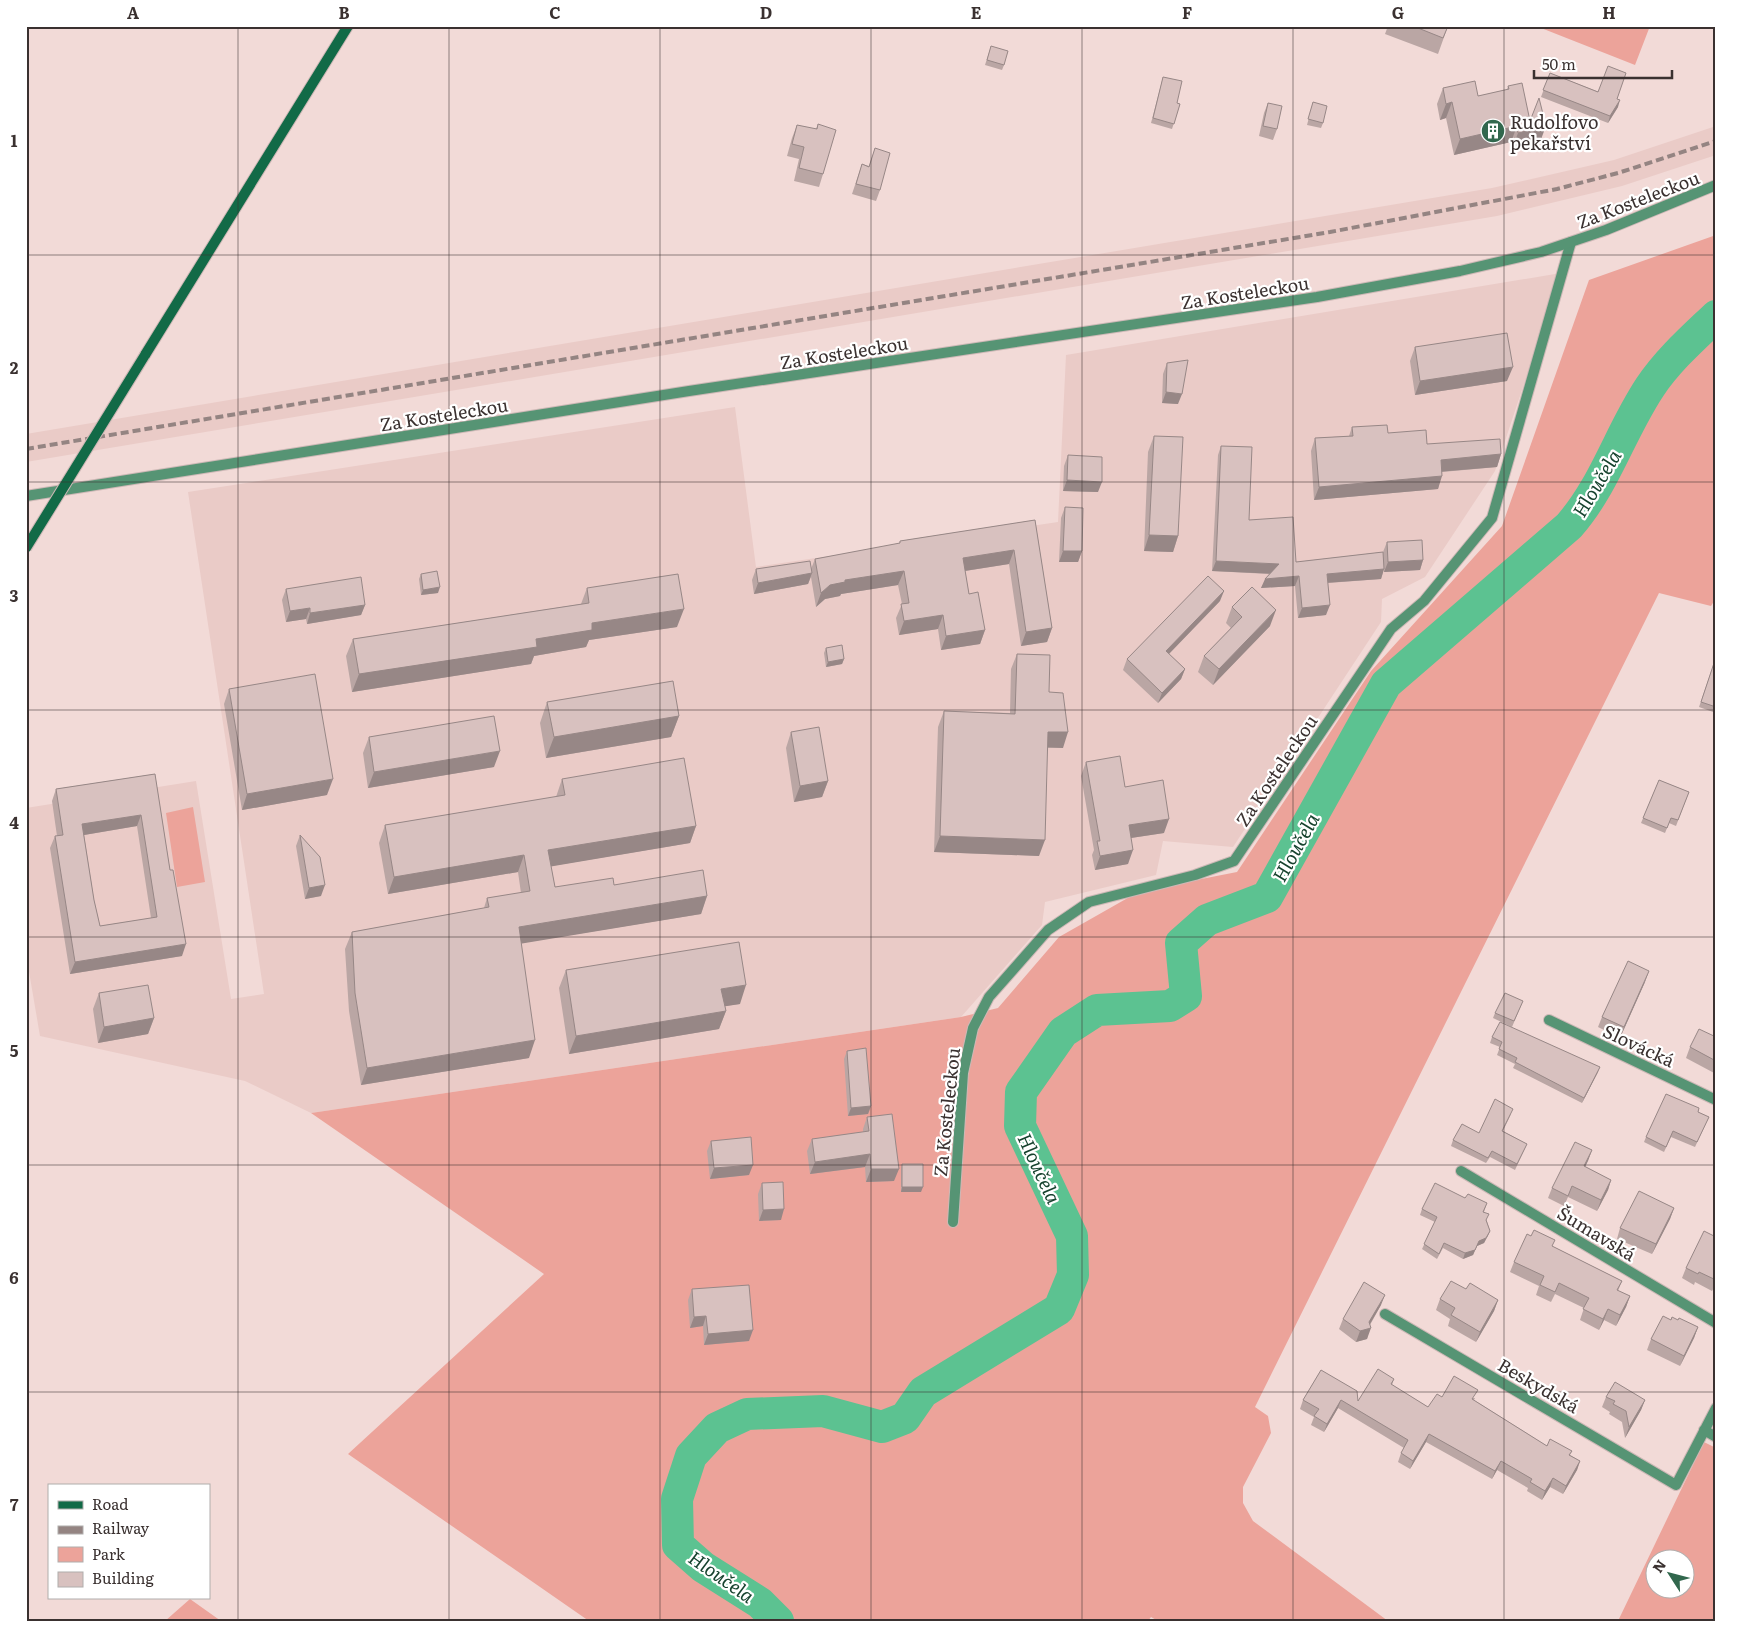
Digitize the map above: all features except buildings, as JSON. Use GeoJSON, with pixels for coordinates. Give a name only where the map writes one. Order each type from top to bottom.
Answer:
{"type":"FeatureCollection","features":[{"type":"Feature","properties":{"kind":"main road"},"geometry":{"type":"LineString","coordinates":[[26,548],[348,26]]}},
{"type":"Feature","properties":{"kind":"street","name":"Za Kosteleckou"},"geometry":{"type":"LineString","coordinates":[[26,496],[689,392],[1317,297],[1506,261],[1571,242],[1716,186]]}},
{"type":"Feature","properties":{"kind":"street","name":"Za Kosteleckou"},"geometry":{"type":"LineString","coordinates":[[953,1222],[963,1073],[973,1028],[989,997],[1048,930],[1089,902],[1196,874],[1234,860],[1392,629],[1424,601],[1492,518],[1571,242]]}},
{"type":"Feature","properties":{"kind":"street","name":"Slovácká"},"geometry":{"type":"LineString","coordinates":[[1549,1020],[1716,1100]]}},
{"type":"Feature","properties":{"kind":"street","name":"Šumavská"},"geometry":{"type":"LineString","coordinates":[[1461,1172],[1716,1322]]}},
{"type":"Feature","properties":{"kind":"street","name":"Beskydská"},"geometry":{"type":"LineString","coordinates":[[1385,1314],[1676,1485],[1704,1430]]}},
{"type":"Feature","properties":{"kind":"street"},"geometry":{"type":"LineString","coordinates":[[1716,1408],[1704,1430],[1716,1437]]}},
{"type":"Feature","properties":{"kind":"shaded area"},"geometry":{"type":"Polygon","coordinates":[[[1716,126],[1716,155],[1622,186],[1497,216],[26,462],[26,434],[1492,188],[1614,160],[1716,126]]]}},
{"type":"Feature","properties":{"kind":"shaded area"},"geometry":{"type":"Polygon","coordinates":[[[1561,273],[1495,471],[1425,577],[1382,599],[1381,622],[1233,847],[1163,841],[1156,875],[1045,902],[1042,925],[961,1017],[311,1113],[245,1081],[40,1036],[26,954],[26,808],[196,781],[231,999],[264,994],[188,492],[735,407],[756,567],[1058,522],[1066,355],[1561,273]]]}},
{"type":"Feature","properties":{"kind":"green space"},"geometry":{"type":"Polygon","coordinates":[[[1536,26],[1650,26],[1635,65],[1536,26]]]}},
{"type":"Feature","properties":{"kind":"green space"},"geometry":{"type":"Polygon","coordinates":[[[1716,235],[1716,598],[1711,606],[1659,593],[1255,1407],[1268,1416],[1271,1433],[1243,1487],[1243,1503],[1253,1521],[1388,1621],[1158,1621],[1151,1617],[1148,1621],[589,1621],[348,1454],[544,1274],[311,1113],[961,1017],[998,1008],[1059,937],[1140,891],[1237,872],[1371,671],[1502,526],[1589,280],[1716,235]]]}},
{"type":"Feature","properties":{"kind":"green space"},"geometry":{"type":"Polygon","coordinates":[[[193,807],[205,882],[177,887],[166,813],[193,807]]]}},
{"type":"Feature","properties":{"kind":"green space"},"geometry":{"type":"Polygon","coordinates":[[[1704,1442],[1716,1448],[1716,1621],[1618,1621],[1644,1567],[1644,1600],[1694,1600],[1694,1550],[1652,1550],[1704,1442]]]}},
{"type":"Feature","properties":{"kind":"green space"},"geometry":{"type":"Polygon","coordinates":[[[189,1600],[191,1600],[221,1621],[165,1621],[189,1600]]]}},
{"type":"Feature","properties":{"kind":"waterway","name":"Hloučela"},"geometry":{"type":"LineString","coordinates":[[778,1621],[760,1603],[703,1567],[678,1545],[677,1499],[691,1456],[717,1428],[747,1414],[823,1411],[882,1427],[905,1418],[923,1392],[1059,1309],[1073,1275],[1072,1236],[1020,1126],[1021,1092],[1063,1032],[1097,1010],[1170,1006],[1186,996],[1181,943],[1207,920],[1267,897],[1386,684],[1569,526],[1582,510],[1603,476],[1639,404],[1650,387],[1673,358],[1716,316]]}},
{"type":"Feature","properties":{"kind":"railway"},"geometry":{"type":"LineString","coordinates":[[26,449],[1330,232],[1557,189],[1618,173],[1716,141]]}},
{"type":"Feature","properties":{"kind":"place","name":"Rudolfovo pekařství"},"geometry":{"type":"Point","coordinates":[1493,131]}}]}
